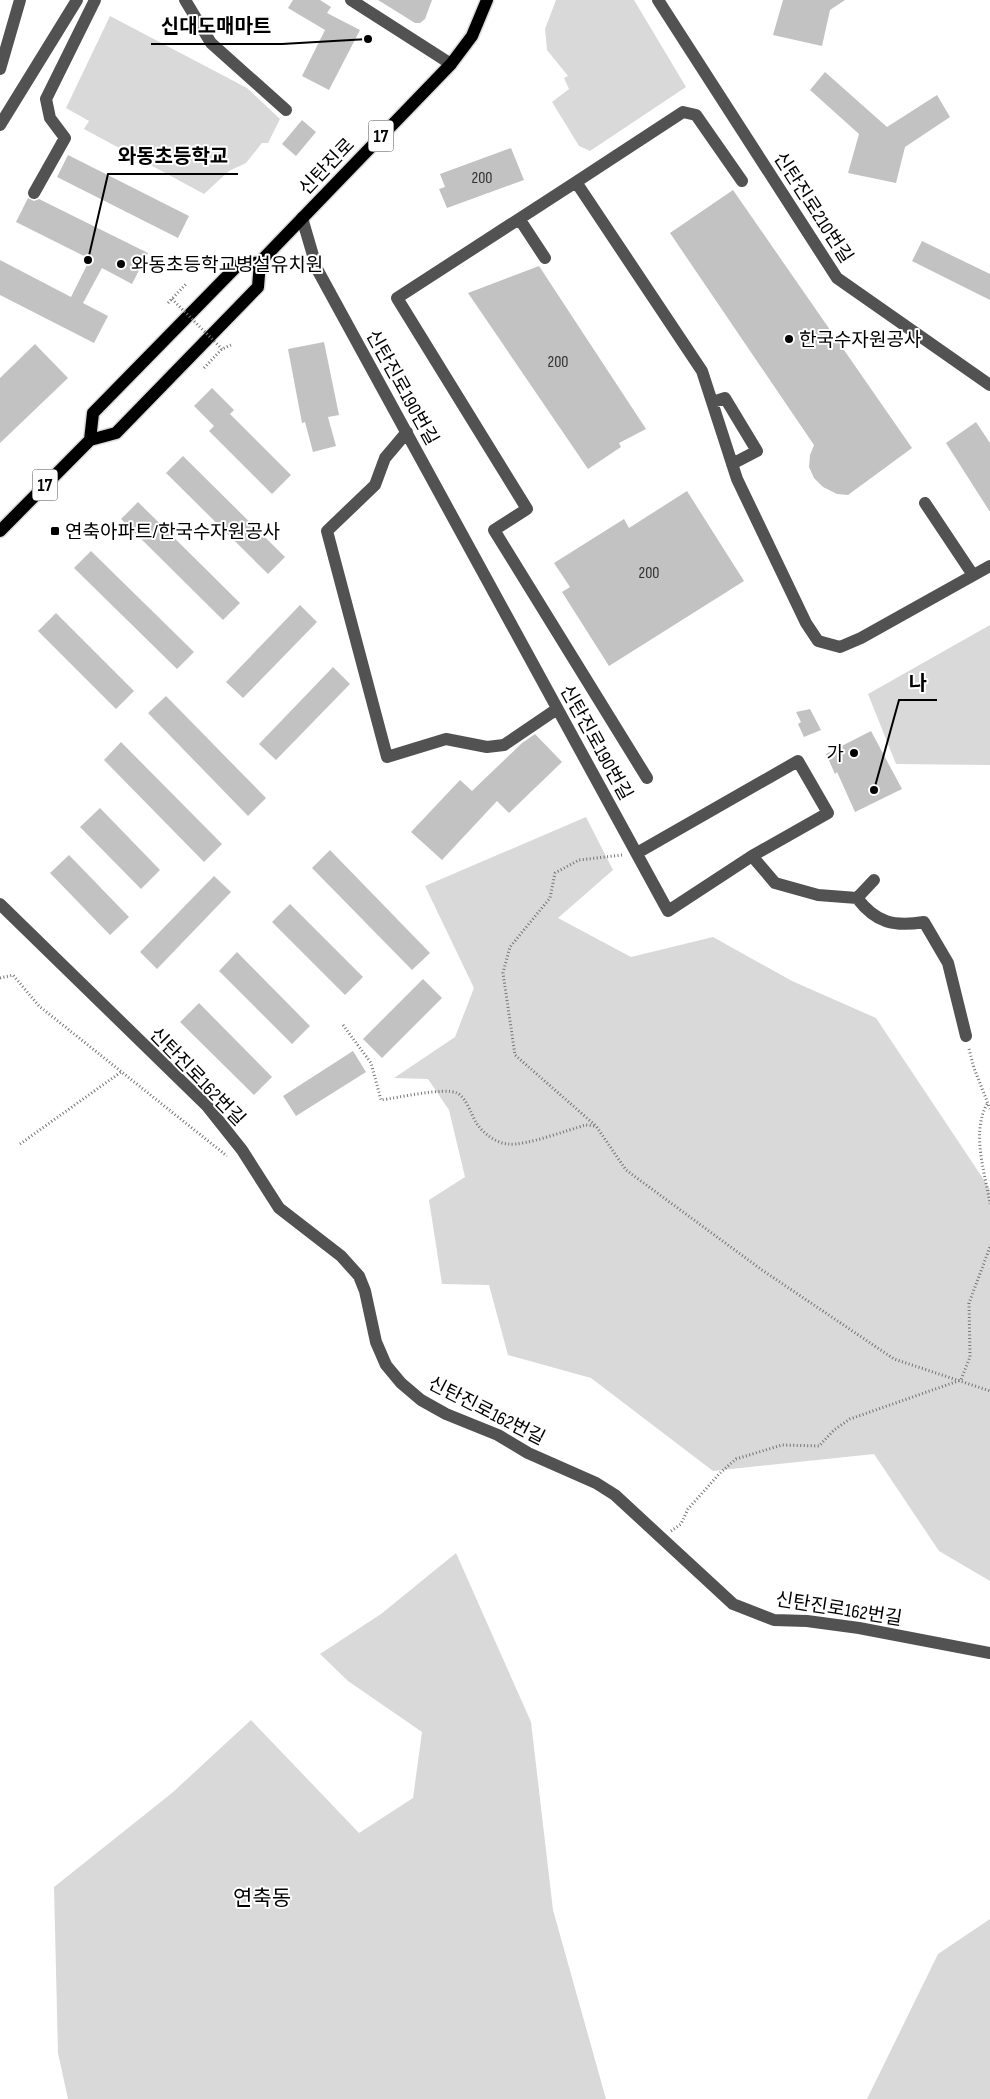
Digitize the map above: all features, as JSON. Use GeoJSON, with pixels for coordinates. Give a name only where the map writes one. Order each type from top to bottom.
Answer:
{"type":"FeatureCollection","features":[{"type":"Feature","properties":{"kind":"main road","name":"신탄진로"},"geometry":{"type":"LineString","coordinates":[[260,262],[451,64],[472,36],[487,0]]}},
{"type":"Feature","properties":{"kind":"main road","name":"17"},"geometry":{"type":"LineString","coordinates":[[0,531],[90,440],[116,432],[258,286],[260,262]]}},
{"type":"Feature","properties":{"kind":"main road"},"geometry":{"type":"LineString","coordinates":[[90,440],[92,414],[237,266],[260,262]]}},
{"type":"Feature","properties":{"kind":"street"},"geometry":{"type":"LineString","coordinates":[[0,69],[4,37],[20,0]]}},
{"type":"Feature","properties":{"kind":"street"},"geometry":{"type":"LineString","coordinates":[[0,124],[77,0]]}},
{"type":"Feature","properties":{"kind":"street"},"geometry":{"type":"LineString","coordinates":[[34,193],[65,138],[50,118],[46,99],[95,0]]}},
{"type":"Feature","properties":{"kind":"street"},"geometry":{"type":"LineString","coordinates":[[185,0],[211,43],[286,110]]}},
{"type":"Feature","properties":{"kind":"street"},"geometry":{"type":"LineString","coordinates":[[352,0],[451,64]]}},
{"type":"Feature","properties":{"kind":"street","name":"신탄진로210번길"},"geometry":{"type":"LineString","coordinates":[[658,0],[837,278],[990,385]]}},
{"type":"Feature","properties":{"kind":"street"},"geometry":{"type":"LineString","coordinates":[[647,778],[494,530],[527,509],[396,298],[520,220],[683,112],[696,115],[742,181]]}},
{"type":"Feature","properties":{"kind":"street"},"geometry":{"type":"LineString","coordinates":[[576,182],[702,371],[737,478],[802,615],[818,641],[840,647],[861,638],[990,566]]}},
{"type":"Feature","properties":{"kind":"street","name":"신탄진로190번길"},"geometry":{"type":"LineString","coordinates":[[302,218],[317,269],[668,911],[752,856]]}},
{"type":"Feature","properties":{"kind":"street"},"geometry":{"type":"LineString","coordinates":[[520,220],[545,258]]}},
{"type":"Feature","properties":{"kind":"street"},"geometry":{"type":"LineString","coordinates":[[713,402],[725,398],[757,451],[732,464]]}},
{"type":"Feature","properties":{"kind":"street"},"geometry":{"type":"LineString","coordinates":[[406,432],[385,458],[375,485],[327,532],[387,757],[446,739],[486,747],[504,745],[557,709]]}},
{"type":"Feature","properties":{"kind":"street"},"geometry":{"type":"LineString","coordinates":[[925,503],[973,575]]}},
{"type":"Feature","properties":{"kind":"street"},"geometry":{"type":"LineString","coordinates":[[637,853],[798,761],[828,813],[752,856],[775,884],[818,895],[857,898],[868,913],[890,924],[908,925],[924,922],[948,963],[966,1036]]}},
{"type":"Feature","properties":{"kind":"street"},"geometry":{"type":"LineString","coordinates":[[857,898],[874,880]]}},
{"type":"Feature","properties":{"kind":"street","name":"신탄진로162번길"},"geometry":{"type":"LineString","coordinates":[[0,904],[207,1106],[242,1150],[279,1208],[342,1256],[359,1276],[365,1291],[376,1342],[386,1365],[400,1383],[421,1400],[446,1414],[490,1432],[528,1453],[596,1483],[615,1495],[733,1604],[774,1620],[807,1621],[859,1628],[990,1653]]}},
{"type":"Feature","properties":{"kind":"path"},"geometry":{"type":"LineString","coordinates":[[168,303],[186,284]]}},
{"type":"Feature","properties":{"kind":"path"},"geometry":{"type":"LineString","coordinates":[[172,299],[222,349]]}},
{"type":"Feature","properties":{"kind":"path"},"geometry":{"type":"LineString","coordinates":[[204,368],[222,349],[231,345]]}},
{"type":"Feature","properties":{"kind":"path"},"geometry":{"type":"LineString","coordinates":[[637,853],[579,860],[555,873],[550,898],[510,947],[503,972],[515,1055],[596,1126],[626,1170],[762,1270],[894,1359],[990,1391]]}},
{"type":"Feature","properties":{"kind":"path"},"geometry":{"type":"LineString","coordinates":[[0,978],[13,975],[38,1006],[233,1161]]}},
{"type":"Feature","properties":{"kind":"path"},"geometry":{"type":"LineString","coordinates":[[343,1025],[371,1063],[381,1100],[440,1091],[455,1092],[464,1099],[476,1124],[483,1131],[496,1140],[507,1144],[524,1143],[586,1125],[596,1126]]}},
{"type":"Feature","properties":{"kind":"path"},"geometry":{"type":"LineString","coordinates":[[966,1036],[972,1064],[990,1109]]}},
{"type":"Feature","properties":{"kind":"path"},"geometry":{"type":"LineString","coordinates":[[20,1144],[121,1072]]}},
{"type":"Feature","properties":{"kind":"path"},"geometry":{"type":"LineString","coordinates":[[988,1104],[981,1120],[979,1133],[990,1204]]}},
{"type":"Feature","properties":{"kind":"path"},"geometry":{"type":"LineString","coordinates":[[666,1542],[671,1532],[680,1524],[688,1509],[720,1473],[736,1459],[782,1445],[818,1446],[834,1430],[850,1419],[961,1380],[970,1357],[969,1303],[990,1246]]}},
{"type":"Feature","properties":{"kind":"shaded area"},"geometry":{"type":"Polygon","coordinates":[[[556,0],[634,0],[686,87],[590,151],[579,146],[552,102],[569,89],[564,78],[568,76],[547,50],[545,29],[556,0]]]}},
{"type":"Feature","properties":{"kind":"shaded area"},"geometry":{"type":"Polygon","coordinates":[[[110,16],[247,88],[280,119],[268,143],[262,143],[246,163],[229,171],[204,194],[84,129],[89,121],[66,108],[110,16]]]}},
{"type":"Feature","properties":{"kind":"shaded area"},"geometry":{"type":"Polygon","coordinates":[[[990,625],[990,765],[896,764],[868,694],[990,625]]]}},
{"type":"Feature","properties":{"kind":"shaded area"},"geometry":{"type":"Polygon","coordinates":[[[586,817],[613,870],[558,918],[631,957],[713,937],[792,981],[876,1018],[990,1189],[990,1581],[939,1551],[874,1454],[713,1471],[591,1378],[508,1355],[489,1285],[442,1284],[429,1200],[465,1177],[449,1110],[428,1079],[394,1078],[455,1037],[474,988],[425,886],[586,817]]]}},
{"type":"Feature","properties":{"kind":"shaded area"},"geometry":{"type":"Polygon","coordinates":[[[456,1553],[531,1722],[553,1910],[606,2099],[68,2099],[58,2053],[54,1887],[172,1793],[251,1720],[359,1833],[413,1798],[422,1732],[348,1681],[320,1654],[381,1614],[456,1553]]]}},
{"type":"Feature","properties":{"kind":"shaded area"},"geometry":{"type":"Polygon","coordinates":[[[990,1919],[990,2099],[867,2099],[938,1954],[990,1919]]]}},
{"type":"Feature","properties":{"kind":"building"},"geometry":{"type":"Polygon","coordinates":[[[293,0],[320,0],[331,7],[327,13],[360,30],[329,90],[302,76],[325,30],[288,8],[293,0]]]}},
{"type":"Feature","properties":{"kind":"building"},"geometry":{"type":"Polygon","coordinates":[[[378,0],[432,0],[425,19],[420,23],[415,23],[378,0]]]}},
{"type":"Feature","properties":{"kind":"building"},"geometry":{"type":"Polygon","coordinates":[[[783,0],[845,0],[830,10],[822,46],[773,35],[783,0]]]}},
{"type":"Feature","properties":{"kind":"building"},"geometry":{"type":"Polygon","coordinates":[[[825,72],[887,127],[937,95],[950,117],[905,147],[896,183],[848,173],[859,134],[810,90],[825,72]]]}},
{"type":"Feature","properties":{"kind":"building"},"geometry":{"type":"Polygon","coordinates":[[[302,120],[316,132],[296,156],[282,144],[302,120]]]}},
{"type":"Feature","properties":{"kind":"building"},"geometry":{"type":"Polygon","coordinates":[[[511,148],[524,180],[447,208],[439,189],[445,187],[440,174],[511,148]]]}},
{"type":"Feature","properties":{"kind":"building"},"geometry":{"type":"Polygon","coordinates":[[[68,155],[189,216],[178,238],[57,177],[68,155]]]}},
{"type":"Feature","properties":{"kind":"building","name":"한국수자원공사"},"geometry":{"type":"Polygon","coordinates":[[[733,190],[912,448],[848,495],[837,494],[823,487],[814,478],[809,467],[810,455],[814,445],[670,233],[733,190]]]}},
{"type":"Feature","properties":{"kind":"building"},"geometry":{"type":"Polygon","coordinates":[[[28,198],[34,201],[39,199],[148,253],[132,284],[102,268],[83,303],[108,316],[94,343],[0,295],[0,260],[71,297],[90,259],[16,222],[28,198]]]}},
{"type":"Feature","properties":{"kind":"building"},"geometry":{"type":"Polygon","coordinates":[[[922,241],[990,274],[990,300],[912,261],[922,241]]]}},
{"type":"Feature","properties":{"kind":"building"},"geometry":{"type":"Polygon","coordinates":[[[539,266],[646,429],[619,443],[621,447],[588,469],[468,293],[539,266]]]}},
{"type":"Feature","properties":{"kind":"building"},"geometry":{"type":"Polygon","coordinates":[[[324,342],[339,415],[328,417],[336,446],[313,452],[305,422],[302,423],[288,349],[324,342]]]}},
{"type":"Feature","properties":{"kind":"building"},"geometry":{"type":"Polygon","coordinates":[[[35,344],[68,378],[0,443],[0,378],[35,344]]]}},
{"type":"Feature","properties":{"kind":"building"},"geometry":{"type":"Polygon","coordinates":[[[212,388],[234,410],[230,414],[291,475],[272,494],[209,431],[214,426],[194,406],[212,388]]]}},
{"type":"Feature","properties":{"kind":"building"},"geometry":{"type":"Polygon","coordinates":[[[976,422],[990,443],[990,512],[946,443],[976,422]]]}},
{"type":"Feature","properties":{"kind":"building"},"geometry":{"type":"Polygon","coordinates":[[[183,456],[285,557],[268,574],[166,473],[183,456]]]}},
{"type":"Feature","properties":{"kind":"building"},"geometry":{"type":"Polygon","coordinates":[[[687,491],[744,581],[609,666],[562,592],[570,587],[554,563],[624,519],[629,528],[687,491]]]}},
{"type":"Feature","properties":{"kind":"building"},"geometry":{"type":"Polygon","coordinates":[[[138,502],[240,603],[223,620],[121,519],[138,502]]]}},
{"type":"Feature","properties":{"kind":"building"},"geometry":{"type":"Polygon","coordinates":[[[91,551],[194,652],[177,669],[74,568],[91,551]]]}},
{"type":"Feature","properties":{"kind":"building"},"geometry":{"type":"Polygon","coordinates":[[[300,605],[317,622],[243,698],[226,682],[300,605]]]}},
{"type":"Feature","properties":{"kind":"building"},"geometry":{"type":"Polygon","coordinates":[[[56,613],[134,691],[116,709],[38,631],[56,613]]]}},
{"type":"Feature","properties":{"kind":"building"},"geometry":{"type":"Polygon","coordinates":[[[333,667],[350,684],[276,760],[259,744],[333,667]]]}},
{"type":"Feature","properties":{"kind":"building"},"geometry":{"type":"Polygon","coordinates":[[[166,696],[266,798],[248,816],[148,713],[166,696]]]}},
{"type":"Feature","properties":{"kind":"building"},"geometry":{"type":"Polygon","coordinates":[[[810,709],[821,730],[804,737],[798,724],[801,722],[796,712],[810,709]]]}},
{"type":"Feature","properties":{"kind":"building"},"geometry":{"type":"Polygon","coordinates":[[[871,731],[902,789],[855,812],[837,772],[835,774],[826,754],[871,731]]]}},
{"type":"Feature","properties":{"kind":"building"},"geometry":{"type":"Polygon","coordinates":[[[535,734],[562,762],[509,813],[497,801],[442,860],[411,832],[460,780],[472,791],[522,743],[535,734]]]}},
{"type":"Feature","properties":{"kind":"building"},"geometry":{"type":"Polygon","coordinates":[[[121,742],[222,844],[204,862],[104,760],[121,742]]]}},
{"type":"Feature","properties":{"kind":"building"},"geometry":{"type":"Polygon","coordinates":[[[100,808],[160,870],[141,889],[80,827],[100,808]]]}},
{"type":"Feature","properties":{"kind":"building"},"geometry":{"type":"Polygon","coordinates":[[[330,850],[430,953],[412,970],[312,868],[330,850]]]}},
{"type":"Feature","properties":{"kind":"building"},"geometry":{"type":"Polygon","coordinates":[[[69,855],[129,917],[110,935],[50,873],[69,855]]]}},
{"type":"Feature","properties":{"kind":"building"},"geometry":{"type":"Polygon","coordinates":[[[214,876],[231,892],[157,969],[140,952],[214,876]]]}},
{"type":"Feature","properties":{"kind":"building"},"geometry":{"type":"Polygon","coordinates":[[[290,904],[363,977],[345,995],[272,922],[290,904]]]}},
{"type":"Feature","properties":{"kind":"building"},"geometry":{"type":"Polygon","coordinates":[[[237,952],[310,1026],[292,1044],[219,971],[237,952]]]}},
{"type":"Feature","properties":{"kind":"building"},"geometry":{"type":"Polygon","coordinates":[[[423,979],[442,998],[382,1058],[363,1039],[423,979]]]}},
{"type":"Feature","properties":{"kind":"building"},"geometry":{"type":"Polygon","coordinates":[[[199,1003],[272,1077],[254,1095],[180,1022],[199,1003]]]}},
{"type":"Feature","properties":{"kind":"building"},"geometry":{"type":"Polygon","coordinates":[[[353,1051],[366,1072],[296,1116],[283,1096],[353,1051]]]}},
{"type":"Feature","properties":{"kind":"place","name":"신대도매마트"},"geometry":{"type":"Point","coordinates":[368,39]}},
{"type":"Feature","properties":{"kind":"place","name":"와동초등학교"},"geometry":{"type":"Point","coordinates":[88,260]}},
{"type":"Feature","properties":{"kind":"place","name":"와동초등학교병설유치원"},"geometry":{"type":"Point","coordinates":[121,264]}},
{"type":"Feature","properties":{"kind":"place","name":"한국수자원공사"},"geometry":{"type":"Point","coordinates":[789,339]}},
{"type":"Feature","properties":{"kind":"place","name":"연축아파트/한국수자원공사"},"geometry":{"type":"Point","coordinates":[55,531]}},
{"type":"Feature","properties":{"kind":"place","name":"가"},"geometry":{"type":"Point","coordinates":[854,753]}},
{"type":"Feature","properties":{"kind":"place","name":"나"},"geometry":{"type":"Point","coordinates":[874,790]}},
{"type":"Feature","properties":{"kind":"district","name":"연축동"},"geometry":{"type":"Point","coordinates":[262,1898]}}]}
